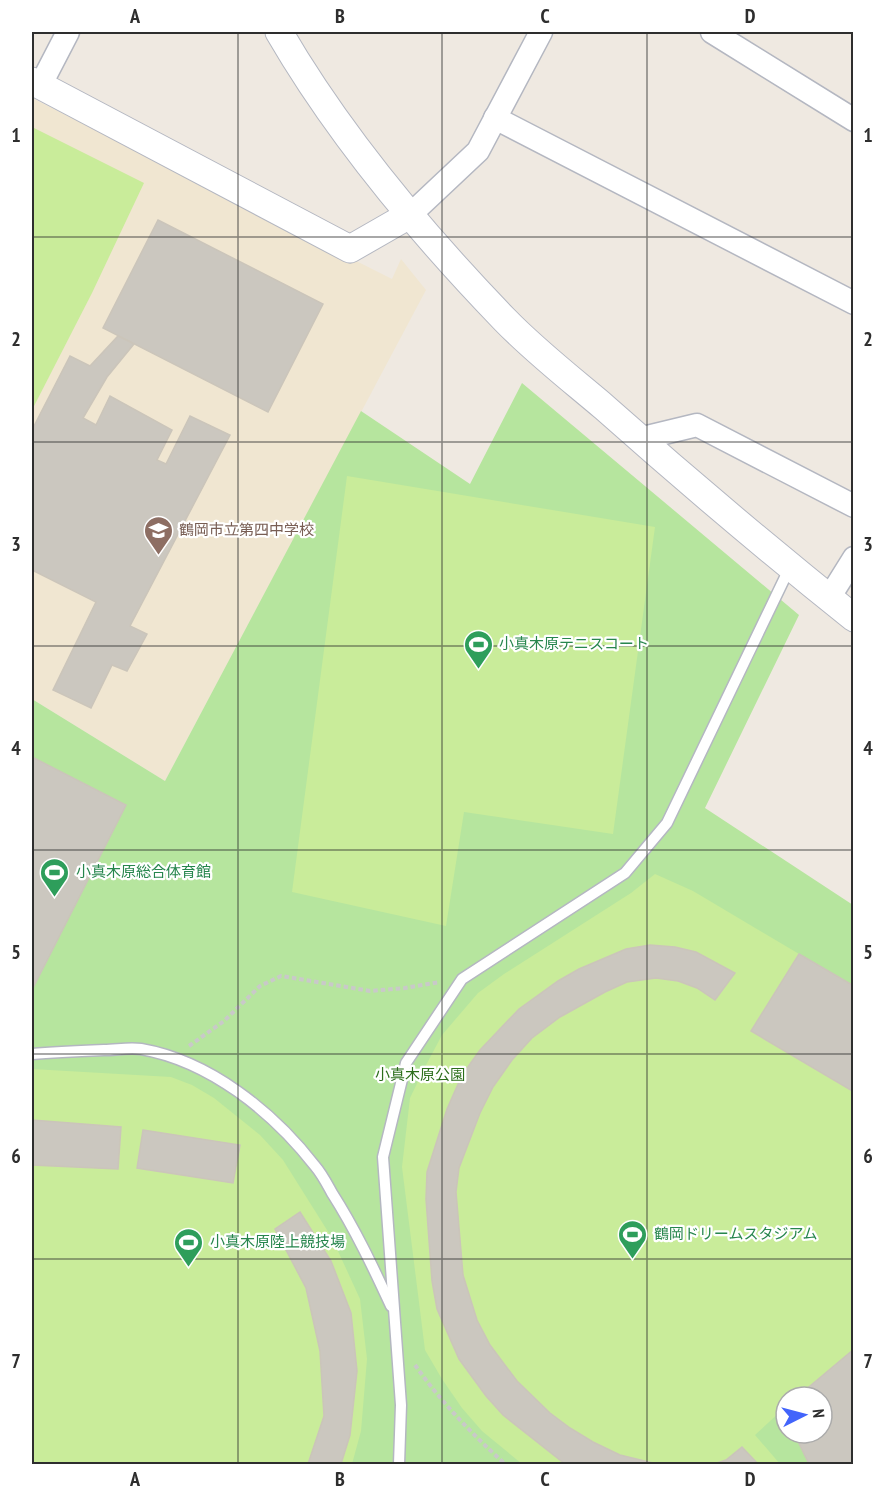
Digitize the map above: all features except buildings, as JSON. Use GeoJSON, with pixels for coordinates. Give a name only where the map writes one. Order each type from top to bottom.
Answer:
{"type":"FeatureCollection","features":[{"type":"Feature","properties":{"kind":"street"},"geometry":{"type":"LineString","coordinates":[[68,32],[36,84],[350,249],[411,214],[478,151],[533,34]]}},
{"type":"Feature","properties":{"kind":"street"},"geometry":{"type":"LineString","coordinates":[[279,32],[301,70],[377,176],[507,322],[639,439],[854,618]]}},
{"type":"Feature","properties":{"kind":"street"},"geometry":{"type":"LineString","coordinates":[[712,32],[854,120]]}},
{"type":"Feature","properties":{"kind":"street"},"geometry":{"type":"LineString","coordinates":[[495,118],[854,303]]}},
{"type":"Feature","properties":{"kind":"street"},"geometry":{"type":"LineString","coordinates":[[639,439],[697,425],[854,506]]}},
{"type":"Feature","properties":{"kind":"street"},"geometry":{"type":"LineString","coordinates":[[829,598],[854,558]]}},
{"type":"Feature","properties":{"kind":"lane"},"geometry":{"type":"LineString","coordinates":[[399,1464],[401,1405],[383,1157],[406,1063],[462,979],[625,873],[667,823],[790,567]]}},
{"type":"Feature","properties":{"kind":"lane"},"geometry":{"type":"LineString","coordinates":[[32,1054],[138,1049],[174,1059],[213,1077],[246,1099],[280,1127],[316,1167],[346,1214],[369,1257],[394,1313]]}},
{"type":"Feature","properties":{"kind":"path"},"geometry":{"type":"LineString","coordinates":[[174,1059],[224,1021],[260,986],[281,976],[370,991],[462,979]]}},
{"type":"Feature","properties":{"kind":"path"},"geometry":{"type":"LineString","coordinates":[[396,1336],[428,1383],[452,1412],[505,1464]]}},
{"type":"Feature","properties":{"kind":"shaded area","name":"鶴岡市立第四中学校"},"geometry":{"type":"Polygon","coordinates":[[[32,98],[392,279],[401,259],[426,290],[165,781],[32,699],[32,98]]]}},
{"type":"Feature","properties":{"kind":"green space"},"geometry":{"type":"Polygon","coordinates":[[[32,127],[144,183],[92,293],[32,410],[32,127]]]}},
{"type":"Feature","properties":{"kind":"green space","name":"小真木原公園"},"geometry":{"type":"Polygon","coordinates":[[[522,383],[799,615],[705,808],[853,905],[853,1464],[32,1464],[32,699],[165,781],[361,411],[470,484],[522,383]]]}},
{"type":"Feature","properties":{"kind":"green space","name":"小真木原テニスコート"},"geometry":{"type":"Polygon","coordinates":[[[347,476],[655,527],[613,834],[464,812],[446,926],[292,892],[347,476]]]}},
{"type":"Feature","properties":{"kind":"green space","name":"鶴岡ドリームスタジアム"},"geometry":{"type":"Polygon","coordinates":[[[655,874],[693,891],[853,986],[853,1464],[809,1464],[800,1445],[834,1445],[834,1385],[774,1385],[774,1417],[755,1435],[780,1464],[522,1464],[482,1431],[462,1408],[425,1350],[402,1167],[410,1098],[442,1035],[478,993],[631,893],[655,874]]]}},
{"type":"Feature","properties":{"kind":"green space","name":"小真木原陸上競技場"},"geometry":{"type":"Polygon","coordinates":[[[32,1069],[171,1077],[192,1085],[214,1098],[260,1135],[283,1160],[332,1238],[360,1299],[367,1359],[361,1431],[352,1464],[32,1464],[32,1069]]]}},
{"type":"Feature","properties":{"kind":"place","name":"鶴岡市立第四中学校"},"geometry":{"type":"Point","coordinates":[158,556]}},
{"type":"Feature","properties":{"kind":"place","name":"小真木原テニスコート"},"geometry":{"type":"Point","coordinates":[478,670]}},
{"type":"Feature","properties":{"kind":"place","name":"小真木原総合体育館"},"geometry":{"type":"Point","coordinates":[55,898]}},
{"type":"Feature","properties":{"kind":"place","name":"鶴岡ドリームスタジアム"},"geometry":{"type":"Point","coordinates":[633,1260]}},
{"type":"Feature","properties":{"kind":"place","name":"小真木原陸上競技場"},"geometry":{"type":"Point","coordinates":[189,1268]}}]}
